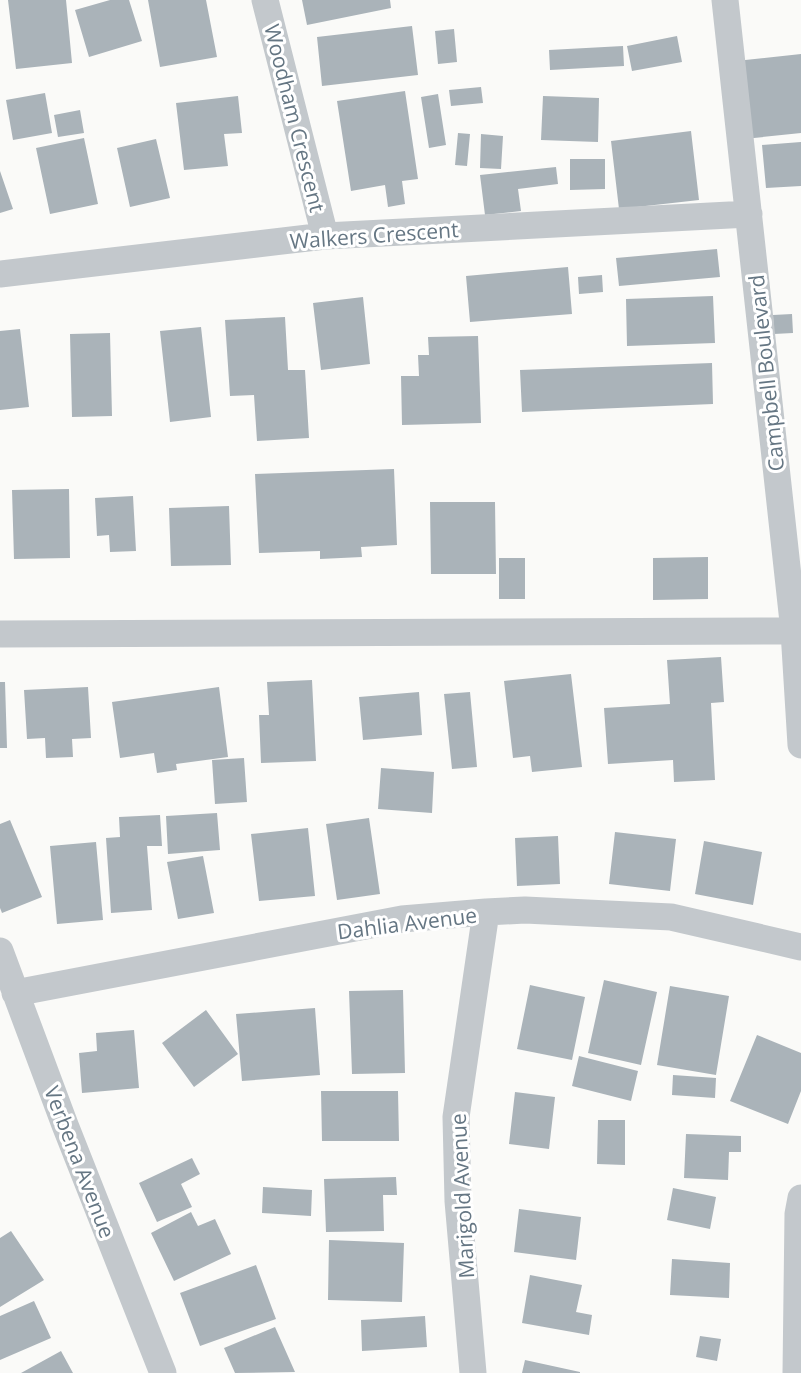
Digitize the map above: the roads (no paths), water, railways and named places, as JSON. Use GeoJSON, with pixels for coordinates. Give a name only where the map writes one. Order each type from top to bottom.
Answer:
{"type":"FeatureCollection","features":[{"type":"Feature","properties":{"kind":"street","name":"Woodham Crescent"},"geometry":{"type":"LineString","coordinates":[[265,0],[325,236]]}},
{"type":"Feature","properties":{"kind":"street","name":"Campbell Boulevard"},"geometry":{"type":"LineString","coordinates":[[725,0],[794,631],[801,746]]}},
{"type":"Feature","properties":{"kind":"street","name":"Walkers Crescent"},"geometry":{"type":"LineString","coordinates":[[0,274],[325,236],[749,214]]}},
{"type":"Feature","properties":{"kind":"street"},"geometry":{"type":"LineString","coordinates":[[0,634],[794,631]]}},
{"type":"Feature","properties":{"kind":"street","name":"Dahlia Avenue"},"geometry":{"type":"LineString","coordinates":[[15,993],[402,919],[486,912],[525,910],[671,917],[801,947]]}},
{"type":"Feature","properties":{"kind":"street","name":"Marigold Avenue"},"geometry":{"type":"LineString","coordinates":[[473,1373],[458,1201],[456,1117],[486,912]]}},
{"type":"Feature","properties":{"kind":"street","name":"Verbena Avenue"},"geometry":{"type":"LineString","coordinates":[[0,951],[163,1373]]}},
{"type":"Feature","properties":{"kind":"street"},"geometry":{"type":"LineString","coordinates":[[796,1373],[798,1214],[801,1198]]}}]}
